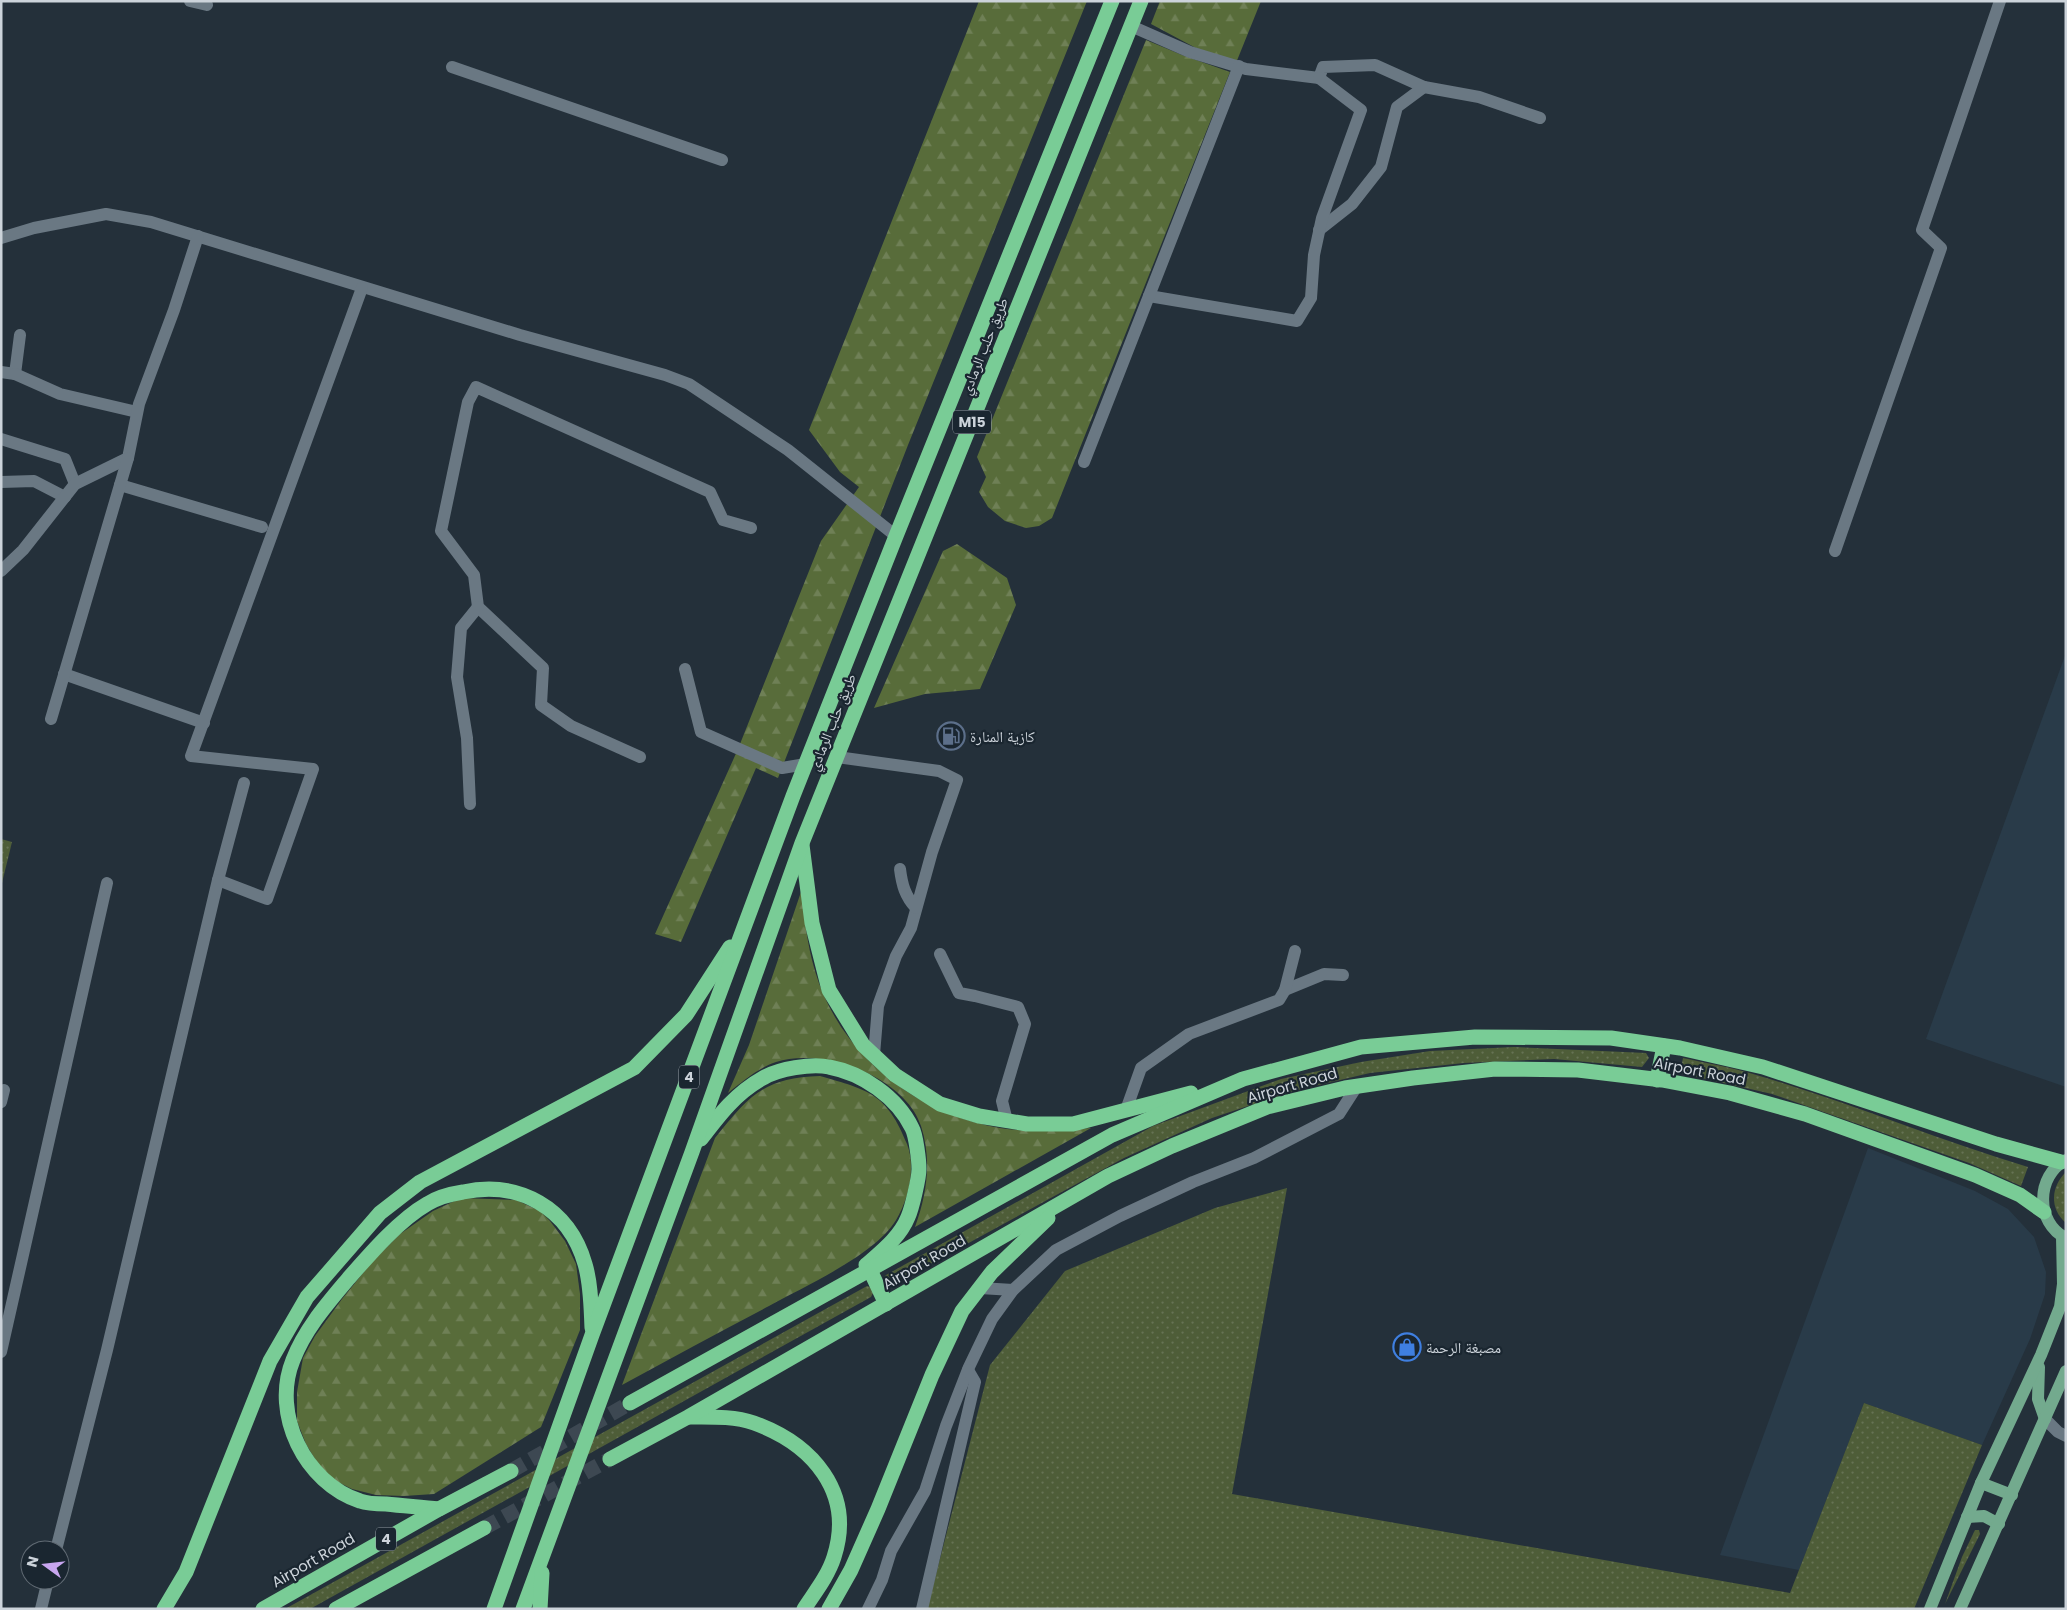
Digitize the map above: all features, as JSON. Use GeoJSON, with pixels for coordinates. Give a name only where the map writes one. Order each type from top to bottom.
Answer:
{"type":"FeatureCollection","features":[{"type":"Feature","properties":{"kind":"highway","name":"طريق حلب الرمادي"},"geometry":{"type":"LineString","coordinates":[[893,542],[1112,1]]}},
{"type":"Feature","properties":{"kind":"highway","name":"طريق حلب الرمادي"},"geometry":{"type":"LineString","coordinates":[[802,843],[1141,1]]}},
{"type":"Feature","properties":{"kind":"highway","name":"4"},"geometry":{"type":"LineString","coordinates":[[494,1609],[592,1335],[793,796],[893,542]]}},
{"type":"Feature","properties":{"kind":"highway"},"geometry":{"type":"LineString","coordinates":[[164,1609],[186,1572],[270,1360],[307,1296],[380,1213],[420,1182],[634,1068],[686,1015],[738,935],[793,796]]}},
{"type":"Feature","properties":{"kind":"highway","name":"4"},"geometry":{"type":"LineString","coordinates":[[523,1609],[692,1152],[802,843]]}},
{"type":"Feature","properties":{"kind":"highway"},"geometry":{"type":"LineString","coordinates":[[802,843],[812,923],[829,990],[863,1045],[894,1076],[940,1104],[979,1116],[1006,1121],[1028,1124],[1073,1124],[1243,1079]]}},
{"type":"Feature","properties":{"kind":"highway","name":"Airport Road"},"geometry":{"type":"LineString","coordinates":[[630,1403],[1112,1135],[1243,1079],[1361,1047],[1475,1037],[1611,1038],[1664,1046],[1722,1056],[1763,1067],[1996,1144],[2063,1161]]}},
{"type":"Feature","properties":{"kind":"highway"},"geometry":{"type":"LineString","coordinates":[[1657,1080],[1664,1046]]}},
{"type":"Feature","properties":{"kind":"highway"},"geometry":{"type":"LineString","coordinates":[[692,1152],[726,1106],[757,1082],[779,1071],[828,1066],[851,1074],[874,1086],[894,1102],[913,1129],[919,1169],[908,1217],[892,1242],[846,1284]]}},
{"type":"Feature","properties":{"kind":"highway","name":"Airport Road"},"geometry":{"type":"LineString","coordinates":[[610,1460],[1108,1176],[1172,1146],[1267,1107],[1357,1086],[1494,1069],[1578,1070],[1657,1080],[1730,1093],[1805,1114],[1974,1175],[2020,1195],[2044,1212]]}},
{"type":"Feature","properties":{"kind":"highway"},"geometry":{"type":"LineString","coordinates":[[439,1509],[361,1502],[338,1490],[311,1467],[301,1453],[289,1418],[287,1400],[292,1360],[306,1333],[325,1306],[368,1256],[412,1215],[446,1195],[488,1189],[510,1190],[529,1196],[560,1218],[570,1230],[579,1247],[586,1265],[592,1335]]}},
{"type":"Feature","properties":{"kind":"highway"},"geometry":{"type":"LineString","coordinates":[[829,1609],[851,1570],[878,1509],[932,1375],[962,1311],[992,1272],[1064,1202]]}},
{"type":"Feature","properties":{"kind":"highway"},"geometry":{"type":"LineString","coordinates":[[870,1270],[886,1304]]}},
{"type":"Feature","properties":{"kind":"highway"},"geometry":{"type":"LineString","coordinates":[[688,1417],[730,1418],[753,1423],[774,1432],[794,1443],[811,1456],[836,1494],[839,1524],[834,1556],[824,1581],[804,1609]]}},
{"type":"Feature","properties":{"kind":"highway","name":"Airport Road"},"geometry":{"type":"LineString","coordinates":[[263,1609],[511,1470]]}},
{"type":"Feature","properties":{"kind":"highway","name":"4"},"geometry":{"type":"LineString","coordinates":[[336,1609],[484,1528]]}},
{"type":"Feature","properties":{"kind":"highway"},"geometry":{"type":"LineString","coordinates":[[540,1609],[543,1558]]}},
{"type":"Feature","properties":{"kind":"main road"},"geometry":{"type":"LineString","coordinates":[[1930,1609],[1981,1484],[2056,1319],[2062,1296],[2064,1238],[2054,1229],[2044,1212],[2042,1199],[2044,1185],[2051,1172],[2063,1161]]}},
{"type":"Feature","properties":{"kind":"main road"},"geometry":{"type":"LineString","coordinates":[[2041,1355],[2037,1388],[2045,1419]]}},
{"type":"Feature","properties":{"kind":"main road"},"geometry":{"type":"LineString","coordinates":[[1960,1609],[2066,1371]]}},
{"type":"Feature","properties":{"kind":"main road"},"geometry":{"type":"LineString","coordinates":[[1981,1484],[2012,1495]]}},
{"type":"Feature","properties":{"kind":"main road"},"geometry":{"type":"LineString","coordinates":[[1967,1517],[1984,1516],[1999,1524]]}},
{"type":"Feature","properties":{"kind":"street"},"geometry":{"type":"LineString","coordinates":[[190,1],[207,5]]}},
{"type":"Feature","properties":{"kind":"street"},"geometry":{"type":"LineString","coordinates":[[1835,551],[1941,248],[1922,230],[2000,1]]}},
{"type":"Feature","properties":{"kind":"street"},"geometry":{"type":"LineString","coordinates":[[1131,26],[1190,52],[1239,66],[1319,78],[1360,110],[1320,230],[1314,255],[1311,298],[1297,321],[1149,296]]}},
{"type":"Feature","properties":{"kind":"street"},"geometry":{"type":"LineString","coordinates":[[1319,78],[1323,67],[1375,65],[1424,86],[1479,97],[1540,118]]}},
{"type":"Feature","properties":{"kind":"street"},"geometry":{"type":"LineString","coordinates":[[1084,462],[1239,66]]}},
{"type":"Feature","properties":{"kind":"street"},"geometry":{"type":"LineString","coordinates":[[452,67],[722,160]]}},
{"type":"Feature","properties":{"kind":"street"},"geometry":{"type":"LineString","coordinates":[[1320,230],[1352,204],[1381,167],[1397,107],[1424,86]]}},
{"type":"Feature","properties":{"kind":"street"},"geometry":{"type":"LineString","coordinates":[[1,238],[34,228],[106,214],[150,222],[520,335],[665,375],[690,384],[788,450],[893,542]]}},
{"type":"Feature","properties":{"kind":"street"},"geometry":{"type":"LineString","coordinates":[[50,719],[128,458],[137,412],[174,310],[198,236]]}},
{"type":"Feature","properties":{"kind":"street"},"geometry":{"type":"LineString","coordinates":[[218,880],[267,900],[313,769],[191,756],[362,288]]}},
{"type":"Feature","properties":{"kind":"street"},"geometry":{"type":"LineString","coordinates":[[16,374],[20,335]]}},
{"type":"Feature","properties":{"kind":"street"},"geometry":{"type":"LineString","coordinates":[[1,372],[16,374],[60,394],[137,412]]}},
{"type":"Feature","properties":{"kind":"street"},"geometry":{"type":"LineString","coordinates":[[640,757],[571,726],[541,705],[543,668],[478,607],[474,575],[441,531],[468,402],[476,387],[710,492],[723,520],[751,528]]}},
{"type":"Feature","properties":{"kind":"street"},"geometry":{"type":"LineString","coordinates":[[1,439],[64,459],[75,484]]}},
{"type":"Feature","properties":{"kind":"street"},"geometry":{"type":"LineString","coordinates":[[1,571],[23,550],[75,484],[128,458]]}},
{"type":"Feature","properties":{"kind":"street"},"geometry":{"type":"LineString","coordinates":[[1,482],[34,482],[64,497]]}},
{"type":"Feature","properties":{"kind":"street"},"geometry":{"type":"LineString","coordinates":[[120,485],[262,527]]}},
{"type":"Feature","properties":{"kind":"street"},"geometry":{"type":"LineString","coordinates":[[470,804],[467,738],[457,677],[460,628],[478,607]]}},
{"type":"Feature","properties":{"kind":"street"},"geometry":{"type":"LineString","coordinates":[[685,669],[701,732],[782,768],[806,764]]}},
{"type":"Feature","properties":{"kind":"street"},"geometry":{"type":"LineString","coordinates":[[64,674],[204,723]]}},
{"type":"Feature","properties":{"kind":"street"},"geometry":{"type":"LineString","coordinates":[[836,757],[939,771],[957,780],[932,852],[911,928],[896,956],[878,1006],[874,1055]]}},
{"type":"Feature","properties":{"kind":"street"},"geometry":{"type":"LineString","coordinates":[[59,1540],[107,1350],[218,880],[244,784]]}},
{"type":"Feature","properties":{"kind":"street"},"geometry":{"type":"LineString","coordinates":[[900,869],[903,887],[908,899],[916,908]]}},
{"type":"Feature","properties":{"kind":"street"},"geometry":{"type":"LineString","coordinates":[[1,1352],[107,883]]}},
{"type":"Feature","properties":{"kind":"street"},"geometry":{"type":"LineString","coordinates":[[1126,1110],[1141,1068],[1189,1034],[1279,1000],[1285,990],[1296,951]]}},
{"type":"Feature","properties":{"kind":"street"},"geometry":{"type":"LineString","coordinates":[[940,954],[959,994],[1018,1007],[1025,1024],[1002,1101],[1006,1121]]}},
{"type":"Feature","properties":{"kind":"street"},"geometry":{"type":"LineString","coordinates":[[1285,990],[1324,974],[1343,975]]}},
{"type":"Feature","properties":{"kind":"street"},"geometry":{"type":"LineString","coordinates":[[868,1609],[882,1580],[892,1552],[925,1491],[946,1426],[968,1370],[992,1319],[1013,1290],[1056,1250],[1120,1216],[1185,1186],[1254,1158],[1339,1114],[1357,1086]]}},
{"type":"Feature","properties":{"kind":"street"},"geometry":{"type":"LineString","coordinates":[[980,1288],[1013,1290]]}},
{"type":"Feature","properties":{"kind":"street"},"geometry":{"type":"LineString","coordinates":[[922,1609],[975,1382],[968,1370]]}},
{"type":"Feature","properties":{"kind":"street"},"geometry":{"type":"LineString","coordinates":[[2045,1419],[2058,1432],[2066,1436]]}},
{"type":"Feature","properties":{"kind":"street"},"geometry":{"type":"LineString","coordinates":[[41,1609],[46,1590]]}},
{"type":"Feature","properties":{"kind":"shaded area"},"geometry":{"type":"Polygon","coordinates":[[[2066,653],[2066,1087],[1926,1039],[2066,653]]]}},
{"type":"Feature","properties":{"kind":"shaded area"},"geometry":{"type":"Polygon","coordinates":[[[1868,1148],[1975,1191],[2008,1209],[2034,1237],[2046,1272],[2045,1294],[2030,1339],[1982,1445],[1864,1403],[1799,1570],[1720,1555],[1868,1148]]]}},
{"type":"Feature","properties":{"kind":"green space"},"geometry":{"type":"Polygon","coordinates":[[[979,1],[1087,1],[908,445],[778,778],[756,768],[681,942],[655,934],[738,749],[821,541],[859,487],[840,472],[809,430],[979,1]]]}},
{"type":"Feature","properties":{"kind":"green space"},"geometry":{"type":"Polygon","coordinates":[[[1160,1],[1261,1],[1236,63],[1209,55],[1151,24],[1160,1]]]}},
{"type":"Feature","properties":{"kind":"green space"},"geometry":{"type":"Polygon","coordinates":[[[1146,40],[1230,72],[1052,518],[1039,526],[1026,528],[1005,521],[988,507],[979,492],[986,477],[977,457],[1146,40]]]}},
{"type":"Feature","properties":{"kind":"green space"},"geometry":{"type":"Polygon","coordinates":[[[957,544],[1007,578],[1016,605],[980,689],[925,694],[874,708],[943,551],[957,544]]]}},
{"type":"Feature","properties":{"kind":"green space"},"geometry":{"type":"Polygon","coordinates":[[[1,839],[12,842],[1,887],[1,839]]]}},
{"type":"Feature","properties":{"kind":"green space"},"geometry":{"type":"Polygon","coordinates":[[[802,889],[810,951],[826,1001],[842,1029],[862,1053],[885,1075],[911,1094],[939,1109],[969,1121],[1000,1128],[1023,1130],[1046,1131],[1091,1128],[915,1227],[923,1202],[927,1177],[926,1151],[921,1126],[912,1109],[898,1093],[880,1080],[860,1070],[838,1063],[795,1058],[776,1062],[763,1068],[728,1093],[749,1045],[802,889]]]}},
{"type":"Feature","properties":{"kind":"green space"},"geometry":{"type":"Polygon","coordinates":[[[1514,1047],[1646,1053],[1649,1058],[1642,1067],[1554,1059],[1464,1063],[1370,1073],[1293,1091],[1212,1118],[1124,1158],[890,1286],[885,1284],[883,1279],[886,1275],[1153,1126],[1281,1079],[1361,1062],[1430,1051],[1514,1047]]]}},
{"type":"Feature","properties":{"kind":"green space"},"geometry":{"type":"Polygon","coordinates":[[[1683,1058],[1736,1069],[1788,1085],[2028,1167],[2021,1186],[1969,1163],[1772,1094],[1680,1073],[1683,1058]]]}},
{"type":"Feature","properties":{"kind":"green space"},"geometry":{"type":"Polygon","coordinates":[[[820,1076],[864,1090],[874,1096],[884,1104],[900,1127],[910,1153],[911,1173],[908,1193],[896,1220],[886,1233],[872,1245],[838,1269],[622,1385],[715,1138],[748,1100],[759,1092],[771,1085],[784,1081],[820,1076]]]}},
{"type":"Feature","properties":{"kind":"green space"},"geometry":{"type":"Polygon","coordinates":[[[2066,1172],[2066,1223],[2057,1211],[2054,1198],[2057,1184],[2066,1172]]]}},
{"type":"Feature","properties":{"kind":"green space"},"geometry":{"type":"Polygon","coordinates":[[[1287,1188],[1232,1494],[1790,1593],[1864,1403],[1982,1445],[1914,1609],[927,1609],[990,1365],[1065,1271],[1215,1208],[1287,1188]]]}},
{"type":"Feature","properties":{"kind":"green space"},"geometry":{"type":"Polygon","coordinates":[[[461,1198],[516,1200],[540,1211],[550,1221],[565,1241],[576,1264],[580,1294],[580,1330],[541,1427],[434,1494],[376,1495],[352,1489],[332,1479],[318,1464],[306,1444],[297,1421],[297,1392],[303,1358],[315,1336],[372,1262],[400,1234],[433,1211],[461,1198]]]}},
{"type":"Feature","properties":{"kind":"green space"},"geometry":{"type":"Polygon","coordinates":[[[867,1286],[870,1287],[873,1293],[871,1297],[310,1609],[285,1609],[867,1286]]]}},
{"type":"Feature","properties":{"kind":"green space"},"geometry":{"type":"Polygon","coordinates":[[[1975,1530],[1979,1530],[1980,1534],[1945,1604],[1962,1557],[1975,1530]]]}},
{"type":"Feature","properties":{"kind":"tunnel"},"geometry":{"type":"LineString","coordinates":[[511,1471],[630,1403]]}},
{"type":"Feature","properties":{"kind":"tunnel"},"geometry":{"type":"LineString","coordinates":[[484,1528],[610,1459]]}},
{"type":"Feature","properties":{"kind":"place","name":"كازية المنارة"},"geometry":{"type":"Point","coordinates":[951,736]}},
{"type":"Feature","properties":{"kind":"place","name":"مصبغة الرحمة"},"geometry":{"type":"Point","coordinates":[1407,1347]}}]}
